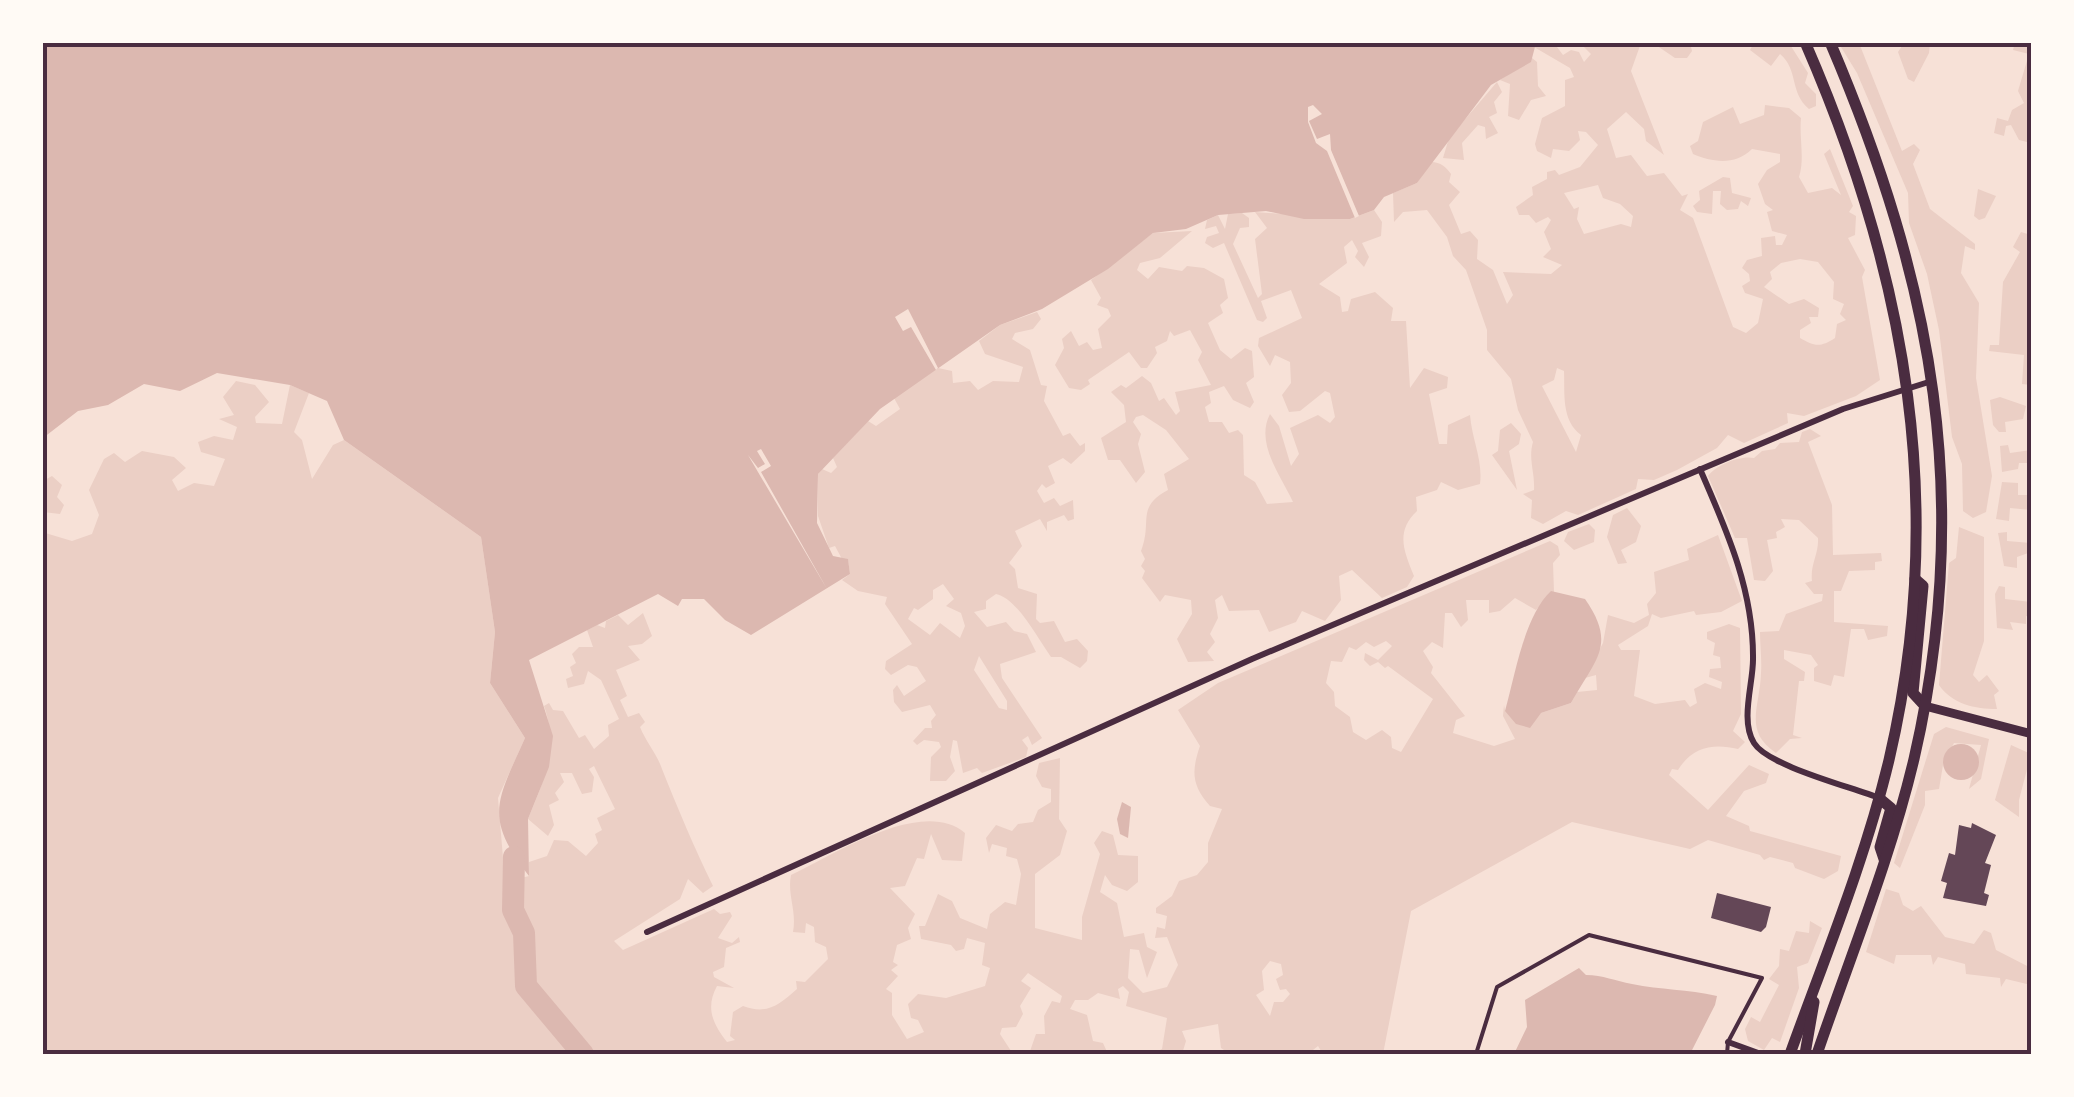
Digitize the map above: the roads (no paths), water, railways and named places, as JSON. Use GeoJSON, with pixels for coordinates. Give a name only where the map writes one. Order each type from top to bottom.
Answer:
{"type":"FeatureCollection","features":[{"type":"Feature","properties":{"kind":"main road"},"geometry":{"type":"LineString","coordinates":[[1790,1054],[1880,798],[1904,684],[1915,578],[1916,481],[1908,387],[1880,243],[1842,130],[1805,42]]}},
{"type":"Feature","properties":{"kind":"main road"},"geometry":{"type":"LineString","coordinates":[[1817,1054],[1884,860],[1925,706],[1941,529],[1932,381],[1903,236],[1874,149],[1830,42]]}},
{"type":"Feature","properties":{"kind":"main road"},"geometry":{"type":"LineString","coordinates":[[1915,578],[1923,586],[1913,693],[1925,706]]}},
{"type":"Feature","properties":{"kind":"main road"},"geometry":{"type":"LineString","coordinates":[[1880,798],[1891,808],[1880,847],[1884,860]]}},
{"type":"Feature","properties":{"kind":"main road"},"geometry":{"type":"LineString","coordinates":[[1805,1054],[1816,982]]}},
{"type":"Feature","properties":{"kind":"street"},"geometry":{"type":"LineString","coordinates":[[648,932],[1264,654],[1700,469],[1932,381]]}},
{"type":"Feature","properties":{"kind":"street"},"geometry":{"type":"LineString","coordinates":[[1700,469],[1748,596],[1754,638],[1749,724],[1754,744],[1772,758],[1880,798]]}},
{"type":"Feature","properties":{"kind":"street"},"geometry":{"type":"LineString","coordinates":[[1925,706],[2032,734]]}},
{"type":"Feature","properties":{"kind":"street"},"geometry":{"type":"LineString","coordinates":[[1728,1042],[1760,1054]]}},
{"type":"Feature","properties":{"kind":"lane"},"geometry":{"type":"LineString","coordinates":[[1476,1054],[1497,988],[1588,936],[1762,978],[1728,1042],[1727,1054]]}},
{"type":"Feature","properties":{"kind":"waterway"},"geometry":{"type":"LineString","coordinates":[[514,857],[513,910],[524,933],[526,986],[583,1054]]}}]}
